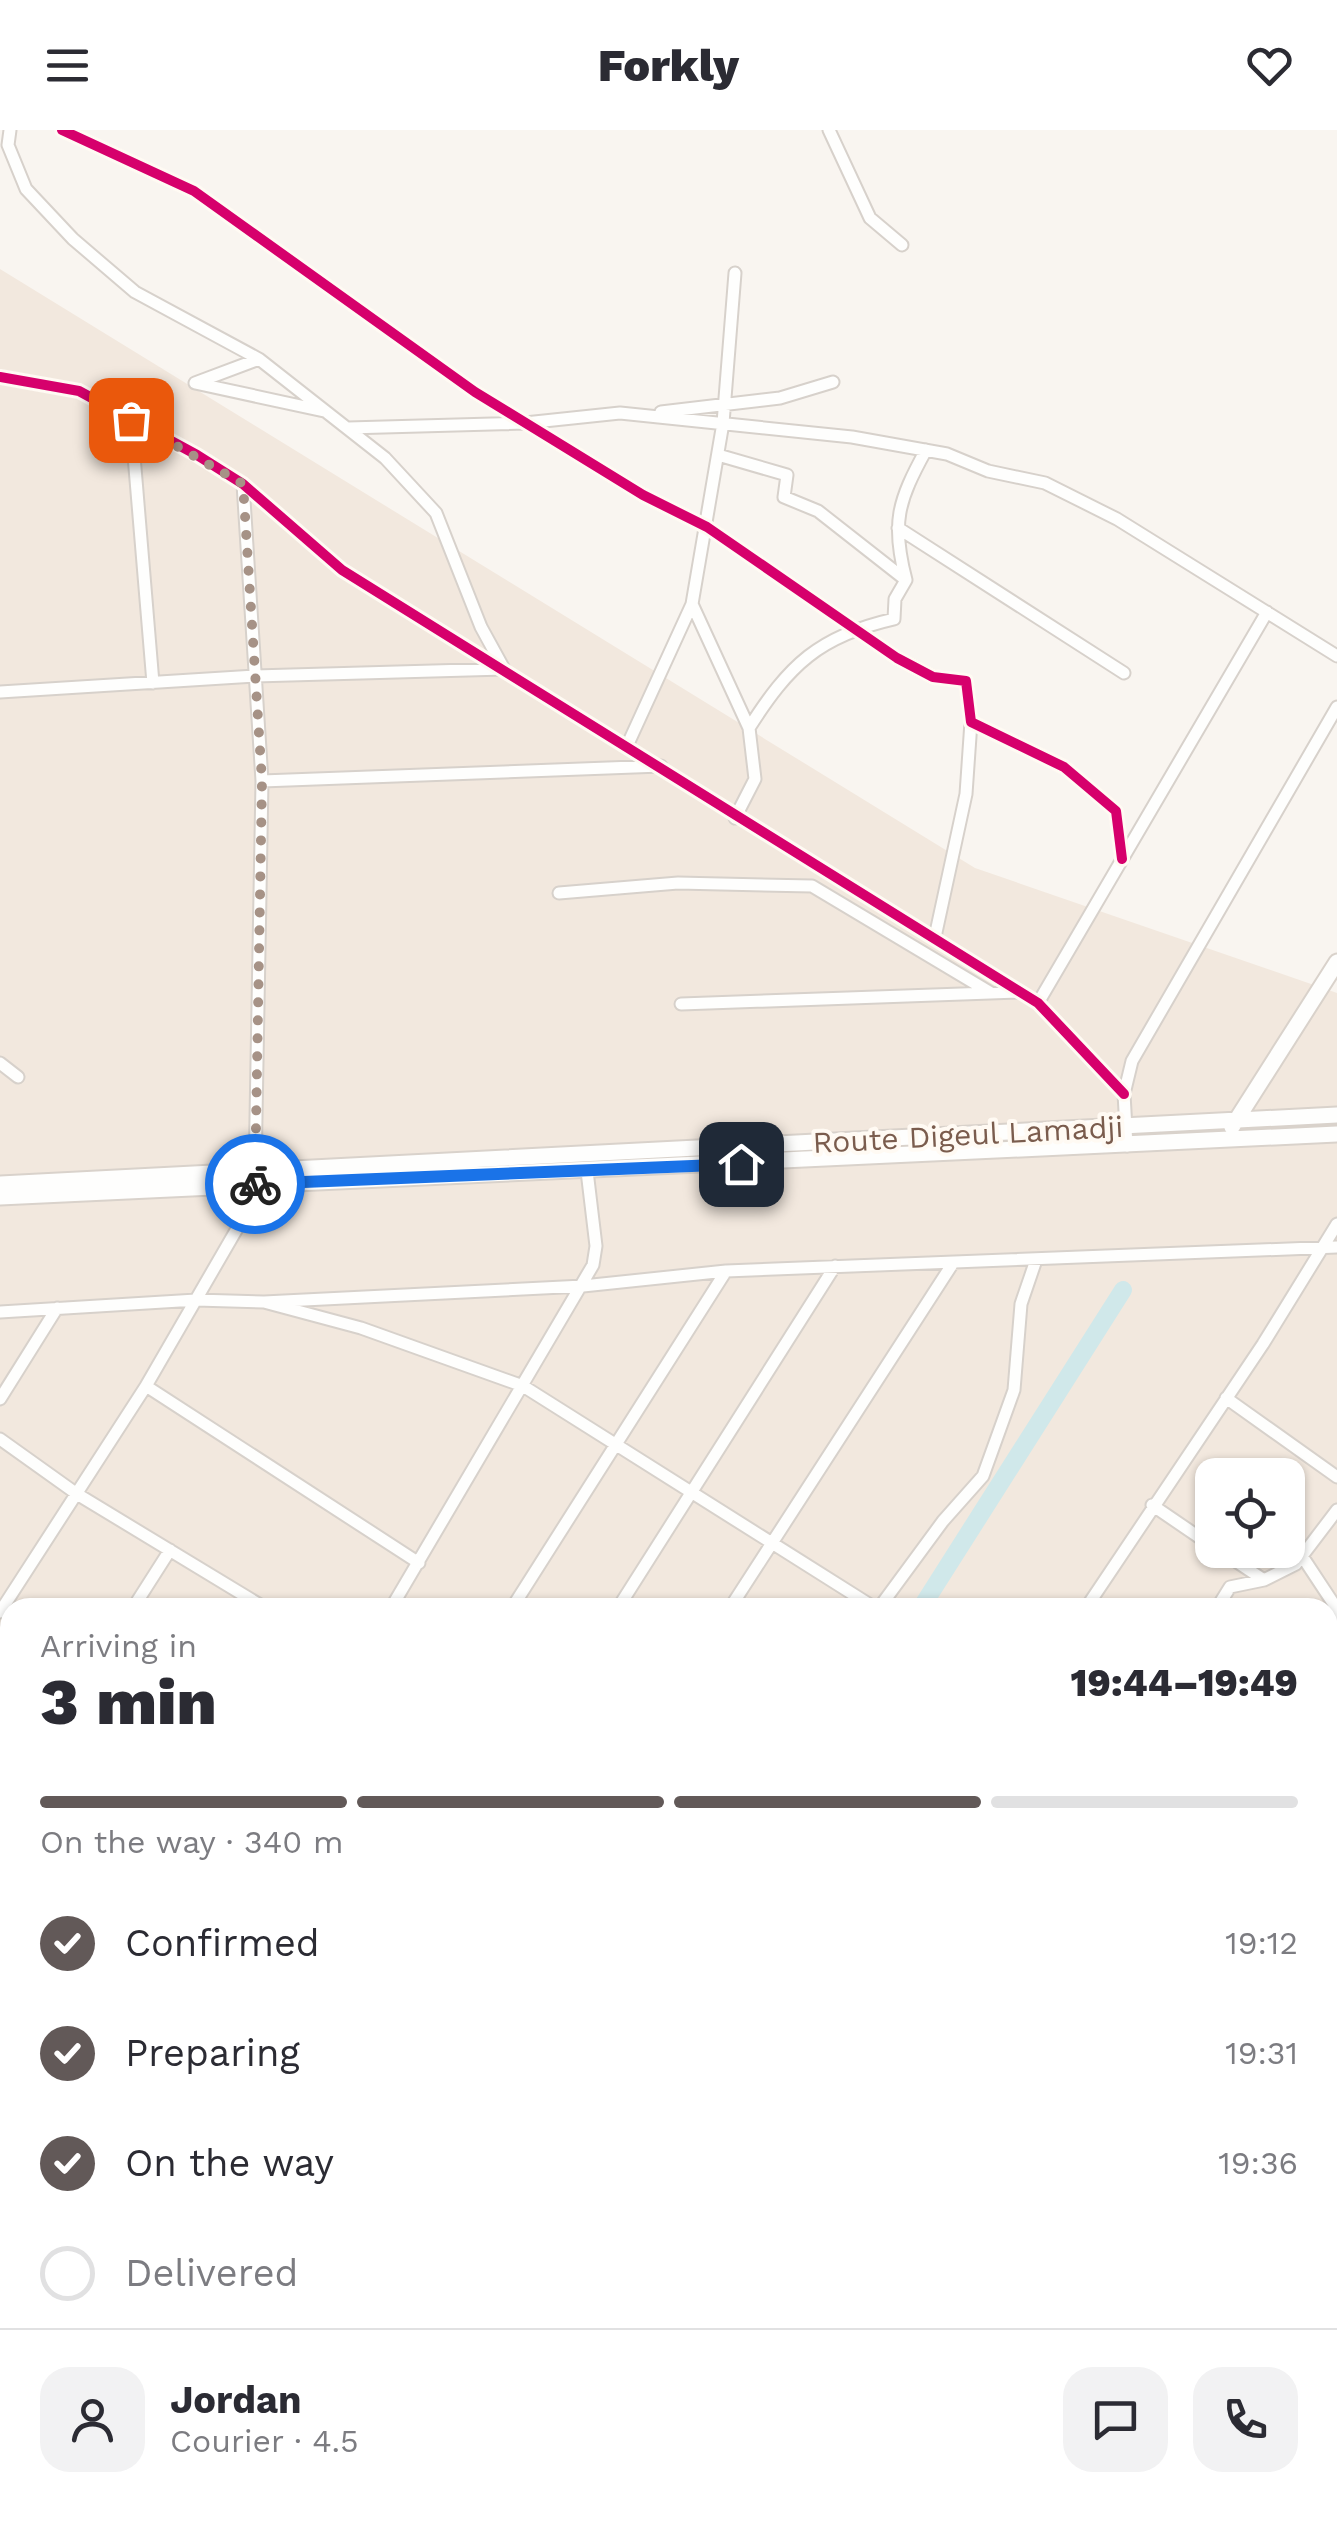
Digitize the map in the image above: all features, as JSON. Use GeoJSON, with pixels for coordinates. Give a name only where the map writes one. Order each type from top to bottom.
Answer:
{"type":"FeatureCollection","features":[{"type":"Feature","properties":{"kind":"main road"},"geometry":{"type":"LineString","coordinates":[[1222,1142],[1337,962]]}},
{"type":"Feature","properties":{"kind":"main road","name":"Route Digeul Lamadji"},"geometry":{"type":"LineString","coordinates":[[0,1197],[255,1178],[1337,1115]]}},
{"type":"Feature","properties":{"kind":"main road","name":"Route Digeul Lamadji"},"geometry":{"type":"LineString","coordinates":[[0,1184],[587,1171],[1337,1134]]}},
{"type":"Feature","properties":{"kind":"street"},"geometry":{"type":"LineString","coordinates":[[10,130],[8,145],[26,189],[73,239],[135,292],[259,359],[348,428],[436,513],[481,627],[504,670]]}},
{"type":"Feature","properties":{"kind":"street"},"geometry":{"type":"LineString","coordinates":[[62,130],[194,191],[460,382],[643,494],[707,527],[933,677],[966,681],[971,722],[966,794],[935,937]]}},
{"type":"Feature","properties":{"kind":"street"},"geometry":{"type":"LineString","coordinates":[[829,130],[870,218],[902,244]]}},
{"type":"Feature","properties":{"kind":"street"},"geometry":{"type":"LineString","coordinates":[[627,746],[692,604],[723,423],[735,273]]}},
{"type":"Feature","properties":{"kind":"street"},"geometry":{"type":"LineString","coordinates":[[259,359],[195,383],[329,412]]}},
{"type":"Feature","properties":{"kind":"street"},"geometry":{"type":"LineString","coordinates":[[0,376],[71,389],[243,484],[342,570],[1038,1003],[1124,1094]]}},
{"type":"Feature","properties":{"kind":"street"},"geometry":{"type":"LineString","coordinates":[[348,428],[638,415],[780,398],[834,382]]}},
{"type":"Feature","properties":{"kind":"street"},"geometry":{"type":"LineString","coordinates":[[638,415],[926,450],[988,472],[1045,484],[1117,518],[1337,656]]}},
{"type":"Feature","properties":{"kind":"street"},"geometry":{"type":"LineString","coordinates":[[131,420],[153,682]]}},
{"type":"Feature","properties":{"kind":"street"},"geometry":{"type":"LineString","coordinates":[[749,728],[778,681],[816,648],[854,628],[894,620],[895,598],[906,580],[896,541],[904,490],[926,450]]}},
{"type":"Feature","properties":{"kind":"street"},"geometry":{"type":"LineString","coordinates":[[718,455],[787,475],[784,496],[818,511],[906,580]]}},
{"type":"Feature","properties":{"kind":"street"},"geometry":{"type":"LineString","coordinates":[[243,484],[262,781],[255,1178]]}},
{"type":"Feature","properties":{"kind":"street"},"geometry":{"type":"LineString","coordinates":[[898,528],[1124,673]]}},
{"type":"Feature","properties":{"kind":"street"},"geometry":{"type":"LineString","coordinates":[[692,604],[749,728],[755,779],[735,818]]}},
{"type":"Feature","properties":{"kind":"street"},"geometry":{"type":"LineString","coordinates":[[1038,1003],[1268,612]]}},
{"type":"Feature","properties":{"kind":"street"},"geometry":{"type":"LineString","coordinates":[[0,692],[255,676],[504,670]]}},
{"type":"Feature","properties":{"kind":"street"},"geometry":{"type":"LineString","coordinates":[[1127,1146],[1124,1094],[1132,1062],[1337,707]]}},
{"type":"Feature","properties":{"kind":"street"},"geometry":{"type":"LineString","coordinates":[[971,722],[1064,767],[1116,811],[1122,859]]}},
{"type":"Feature","properties":{"kind":"street"},"geometry":{"type":"LineString","coordinates":[[262,781],[661,766]]}},
{"type":"Feature","properties":{"kind":"street"},"geometry":{"type":"LineString","coordinates":[[559,893],[678,884],[812,886],[991,993]]}},
{"type":"Feature","properties":{"kind":"street"},"geometry":{"type":"LineString","coordinates":[[681,1004],[1019,992]]}},
{"type":"Feature","properties":{"kind":"street"},"geometry":{"type":"LineString","coordinates":[[0,1063],[18,1077]]}},
{"type":"Feature","properties":{"kind":"street"},"geometry":{"type":"LineString","coordinates":[[398,1598],[583,1286],[596,1246],[587,1171]]}},
{"type":"Feature","properties":{"kind":"street"},"geometry":{"type":"LineString","coordinates":[[9,1598],[146,1386],[244,1208]]}},
{"type":"Feature","properties":{"kind":"street"},"geometry":{"type":"LineString","coordinates":[[1092,1598],[1331,1247],[1337,1224]]}},
{"type":"Feature","properties":{"kind":"street"},"geometry":{"type":"LineString","coordinates":[[0,1312],[196,1300],[264,1302],[583,1286],[726,1271],[1331,1247]]}},
{"type":"Feature","properties":{"kind":"street"},"geometry":{"type":"LineString","coordinates":[[885,1598],[983,1476],[1014,1390],[1021,1304],[1036,1260]]}},
{"type":"Feature","properties":{"kind":"street"},"geometry":{"type":"LineString","coordinates":[[736,1598],[953,1263]]}},
{"type":"Feature","properties":{"kind":"street"},"geometry":{"type":"LineString","coordinates":[[624,1598],[835,1266]]}},
{"type":"Feature","properties":{"kind":"street"},"geometry":{"type":"LineString","coordinates":[[518,1598],[726,1271]]}},
{"type":"Feature","properties":{"kind":"street"},"geometry":{"type":"LineString","coordinates":[[264,1302],[312,1312],[523,1386],[772,1538],[862,1598]]}},
{"type":"Feature","properties":{"kind":"street"},"geometry":{"type":"LineString","coordinates":[[0,1399],[57,1308]]}},
{"type":"Feature","properties":{"kind":"street"},"geometry":{"type":"LineString","coordinates":[[146,1386],[419,1563]]}},
{"type":"Feature","properties":{"kind":"street"},"geometry":{"type":"LineString","coordinates":[[1226,1398],[1337,1476]]}},
{"type":"Feature","properties":{"kind":"street"},"geometry":{"type":"LineString","coordinates":[[0,1439],[77,1494],[249,1598]]}},
{"type":"Feature","properties":{"kind":"street"},"geometry":{"type":"LineString","coordinates":[[1152,1505],[1195,1534]]}},
{"type":"Feature","properties":{"kind":"street"},"geometry":{"type":"LineString","coordinates":[[1305,1552],[1337,1510]]}},
{"type":"Feature","properties":{"kind":"street"},"geometry":{"type":"LineString","coordinates":[[139,1598],[170,1550]]}},
{"type":"Feature","properties":{"kind":"street"},"geometry":{"type":"LineString","coordinates":[[1305,1561],[1330,1598]]}},
{"type":"Feature","properties":{"kind":"street"},"geometry":{"type":"LineString","coordinates":[[1246,1568],[1264,1580]]}},
{"type":"Feature","properties":{"kind":"street"},"geometry":{"type":"LineString","coordinates":[[1223,1598],[1230,1587],[1264,1580],[1283,1568]]}},
{"type":"Feature","properties":{"kind":"shaded area"},"geometry":{"type":"Polygon","coordinates":[[[0,269],[975,868],[1337,993],[1337,1598],[0,1598],[0,269]]]}},
{"type":"Feature","properties":{"kind":"waterway"},"geometry":{"type":"LineString","coordinates":[[927,1598],[1123,1290]]}},
{"type":"Feature","properties":{"kind":"cycle path"},"geometry":{"type":"LineString","coordinates":[[62,130],[194,191],[475,392],[643,495],[707,527],[897,658],[933,677],[966,681],[971,722],[1064,767],[1116,811],[1122,859]]}},
{"type":"Feature","properties":{"kind":"cycle path"},"geometry":{"type":"LineString","coordinates":[[0,377],[79,391],[243,484],[342,570],[1038,1003],[1124,1094]]}},
{"type":"Feature","properties":{"kind":"way so far"},"geometry":{"type":"LineString","coordinates":[[131,420],[243,484],[262,781],[255,1184]]}},
{"type":"Feature","properties":{"kind":"route"},"geometry":{"type":"LineString","coordinates":[[255,1184],[741,1164]]}}]}
